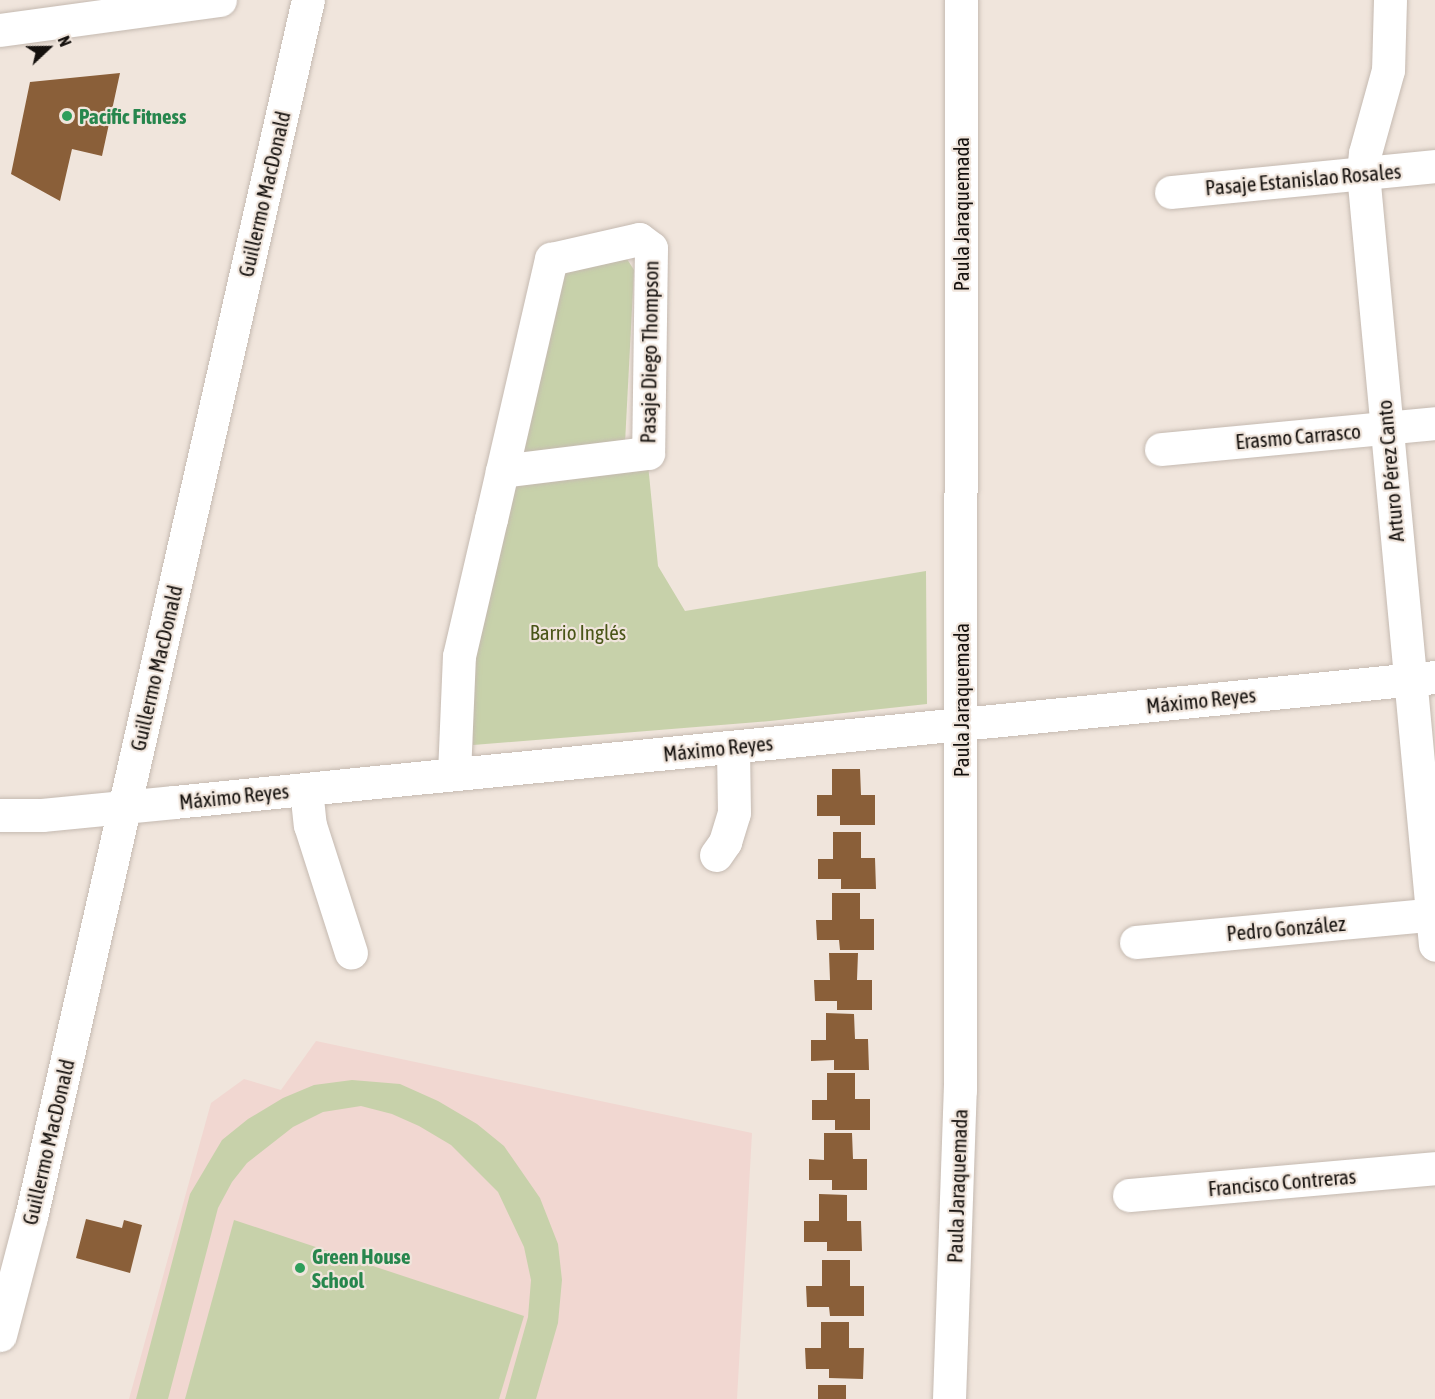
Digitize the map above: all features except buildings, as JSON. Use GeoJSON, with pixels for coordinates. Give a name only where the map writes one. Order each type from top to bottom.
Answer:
{"type":"FeatureCollection","features":[{"type":"Feature","properties":{"kind":"street"},"geometry":{"type":"LineString","coordinates":[[0,30],[220,0]]}},
{"type":"Feature","properties":{"kind":"street","name":"Guillermo MacDonald"},"geometry":{"type":"LineString","coordinates":[[0,1335],[31,1217],[308,0]]}},
{"type":"Feature","properties":{"kind":"street","name":"Paula Jaraquemada"},"geometry":{"type":"LineString","coordinates":[[948,1399],[960,1090],[961,0]]}},
{"type":"Feature","properties":{"kind":"street","name":"Arturo Pérez Canto"},"geometry":{"type":"LineString","coordinates":[[1390,0],[1388,70],[1365,153],[1363,173],[1386,428],[1422,678],[1434,924]]}},
{"type":"Feature","properties":{"kind":"street","name":"Pasaje Estanislao Rosales"},"geometry":{"type":"LineString","coordinates":[[1171,192],[1435,166]]}},
{"type":"Feature","properties":{"kind":"street","name":"Pasaje Diego Thompson"},"geometry":{"type":"LineString","coordinates":[[454,774],[459,656],[551,259],[639,239],[651,248],[648,453],[502,471]]}},
{"type":"Feature","properties":{"kind":"street","name":"Erasmo Carrasco"},"geometry":{"type":"LineString","coordinates":[[1161,449],[1435,423]]}},
{"type":"Feature","properties":{"kind":"street","name":"Máximo Reyes"},"geometry":{"type":"LineString","coordinates":[[0,816],[42,815],[1422,678]]}},
{"type":"Feature","properties":{"kind":"street"},"geometry":{"type":"LineString","coordinates":[[716,855],[725,842],[734,813],[733,747]]}},
{"type":"Feature","properties":{"kind":"street"},"geometry":{"type":"LineString","coordinates":[[306,789],[310,825],[351,953]]}},
{"type":"Feature","properties":{"kind":"street","name":"Pedro González"},"geometry":{"type":"LineString","coordinates":[[1136,942],[1434,924]]}},
{"type":"Feature","properties":{"kind":"street","name":"Francisco Contreras"},"geometry":{"type":"LineString","coordinates":[[1129,1196],[1435,1168]]}},
{"type":"Feature","properties":{"kind":"shaded area","name":"Green House School"},"geometry":{"type":"Polygon","coordinates":[[[316,1041],[752,1133],[737,1399],[129,1399],[211,1103],[244,1079],[281,1090],[316,1041]]]}},
{"type":"Feature","properties":{"kind":"green space"},"geometry":{"type":"Polygon","coordinates":[[[627,259],[634,270],[625,443],[516,461],[556,268],[627,259]]]}},
{"type":"Feature","properties":{"kind":"green space","name":"Barrio Inglés"},"geometry":{"type":"Polygon","coordinates":[[[648,464],[658,566],[685,611],[926,571],[927,704],[770,721],[473,745],[467,654],[503,486],[648,464]]]}},
{"type":"Feature","properties":{"kind":"green space"},"geometry":{"type":"Polygon","coordinates":[[[352,1080],[400,1084],[438,1101],[477,1124],[504,1146],[540,1198],[558,1244],[562,1280],[558,1323],[536,1399],[505,1399],[528,1317],[531,1280],[524,1247],[498,1192],[451,1145],[419,1126],[392,1114],[361,1106],[323,1112],[293,1127],[247,1163],[232,1182],[218,1208],[168,1399],[136,1399],[190,1194],[222,1140],[248,1119],[283,1098],[314,1085],[352,1080]]]}},
{"type":"Feature","properties":{"kind":"green space","name":"Green House School"},"geometry":{"type":"Polygon","coordinates":[[[234,1220],[524,1316],[499,1399],[185,1399],[234,1220]]]}},
{"type":"Feature","properties":{"kind":"place","name":"Pacific Fitness"},"geometry":{"type":"Point","coordinates":[67,116]}},
{"type":"Feature","properties":{"kind":"place","name":"Green House School"},"geometry":{"type":"Point","coordinates":[300,1268]}}]}
